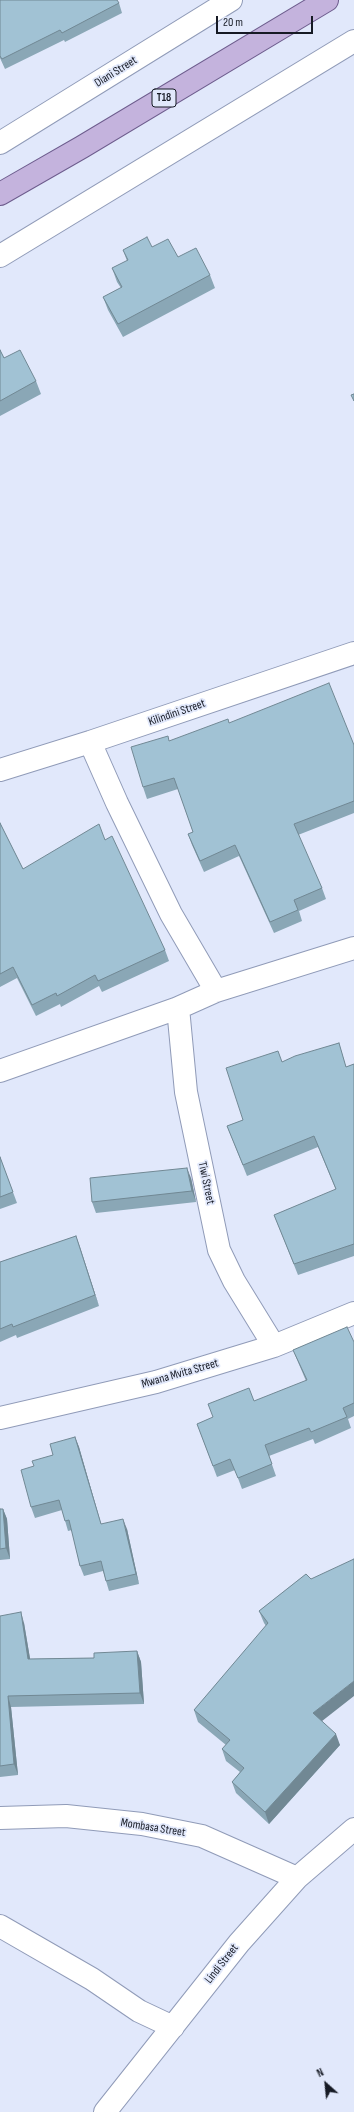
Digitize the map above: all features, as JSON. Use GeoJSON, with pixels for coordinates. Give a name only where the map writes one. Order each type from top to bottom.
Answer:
{"type":"FeatureCollection","features":[{"type":"Feature","properties":{"kind":"main road","name":"T18"},"geometry":{"type":"LineString","coordinates":[[0,194],[82,147],[327,0]]}},
{"type":"Feature","properties":{"kind":"street","name":"Diani Street"},"geometry":{"type":"LineString","coordinates":[[0,143],[231,0]]}},
{"type":"Feature","properties":{"kind":"street"},"geometry":{"type":"LineString","coordinates":[[0,256],[354,41]]}},
{"type":"Feature","properties":{"kind":"street","name":"Kilindini Street"},"geometry":{"type":"LineString","coordinates":[[0,770],[90,742],[354,653]]}},
{"type":"Feature","properties":{"kind":"street"},"geometry":{"type":"LineString","coordinates":[[90,742],[117,803],[171,914],[216,991]]}},
{"type":"Feature","properties":{"kind":"street"},"geometry":{"type":"LineString","coordinates":[[0,1071],[178,1008],[216,991],[354,948]]}},
{"type":"Feature","properties":{"kind":"street","name":"Tiwi Street"},"geometry":{"type":"LineString","coordinates":[[178,1008],[186,1092],[220,1250],[234,1281],[274,1346]]}},
{"type":"Feature","properties":{"kind":"street","name":"Mwana Mvita Street"},"geometry":{"type":"LineString","coordinates":[[0,1418],[156,1382],[274,1346],[354,1313]]}},
{"type":"Feature","properties":{"kind":"street","name":"Mombasa Street"},"geometry":{"type":"LineString","coordinates":[[0,1818],[66,1816],[142,1824],[202,1836],[298,1878]]}},
{"type":"Feature","properties":{"kind":"street","name":"Lindi Street"},"geometry":{"type":"LineString","coordinates":[[105,2112],[239,1943],[298,1878],[354,1829]]}},
{"type":"Feature","properties":{"kind":"street"},"geometry":{"type":"LineString","coordinates":[[0,1926],[92,1979],[138,2011],[173,2027]]}},
{"type":"Feature","properties":{"kind":"building"},"geometry":{"type":"Polygon","coordinates":[[[0,0],[117,0],[119,3],[62,33],[60,30],[2,59],[0,56],[0,0]]]}},
{"type":"Feature","properties":{"kind":"building"},"geometry":{"type":"Polygon","coordinates":[[[147,237],[152,247],[168,239],[178,257],[196,248],[210,275],[118,324],[103,297],[122,287],[112,268],[128,260],[123,250],[147,237]]]}},
{"type":"Feature","properties":{"kind":"building"},"geometry":{"type":"Polygon","coordinates":[[[0,350],[4,358],[20,350],[36,381],[0,401],[0,350]]]}},
{"type":"Feature","properties":{"kind":"building"},"geometry":{"type":"Polygon","coordinates":[[[354,394],[354,401],[351,395],[354,394]]]}},
{"type":"Feature","properties":{"kind":"building"},"geometry":{"type":"Polygon","coordinates":[[[329,683],[354,745],[354,801],[294,824],[322,888],[294,900],[298,910],[270,922],[235,845],[200,861],[188,834],[193,832],[174,778],[143,787],[131,747],[168,736],[169,741],[228,719],[229,723],[329,683]]]}},
{"type":"Feature","properties":{"kind":"building"},"geometry":{"type":"Polygon","coordinates":[[[0,823],[23,869],[99,824],[105,840],[112,836],[165,950],[98,981],[95,975],[57,996],[56,993],[32,1005],[13,967],[0,974],[0,823]]]}},
{"type":"Feature","properties":{"kind":"building"},"geometry":{"type":"Polygon","coordinates":[[[339,1043],[346,1067],[354,1064],[354,1244],[294,1264],[274,1215],[336,1189],[314,1136],[243,1165],[227,1126],[243,1120],[226,1068],[278,1051],[282,1062],[295,1056],[339,1043]]]}},
{"type":"Feature","properties":{"kind":"building"},"geometry":{"type":"Polygon","coordinates":[[[0,1157],[13,1192],[0,1197],[0,1157]]]}},
{"type":"Feature","properties":{"kind":"building"},"geometry":{"type":"Polygon","coordinates":[[[187,1168],[192,1191],[92,1202],[90,1178],[187,1168]]]}},
{"type":"Feature","properties":{"kind":"building"},"geometry":{"type":"Polygon","coordinates":[[[76,1236],[95,1295],[13,1327],[12,1324],[0,1329],[0,1262],[76,1236]]]}},
{"type":"Feature","properties":{"kind":"building"},"geometry":{"type":"Polygon","coordinates":[[[347,1327],[354,1342],[354,1403],[343,1408],[347,1417],[311,1432],[309,1428],[265,1445],[272,1464],[238,1478],[230,1459],[213,1466],[197,1424],[213,1417],[208,1404],[249,1388],[254,1401],[307,1380],[293,1350],[347,1327]]]}},
{"type":"Feature","properties":{"kind":"building"},"geometry":{"type":"Polygon","coordinates":[[[75,1437],[101,1524],[123,1519],[136,1574],[106,1581],[101,1561],[80,1566],[69,1520],[65,1521],[59,1500],[31,1507],[21,1470],[34,1466],[32,1461],[53,1455],[50,1444],[75,1437]]]}},
{"type":"Feature","properties":{"kind":"building"},"geometry":{"type":"Polygon","coordinates":[[[0,1509],[3,1509],[6,1548],[0,1549],[0,1509]]]}},
{"type":"Feature","properties":{"kind":"building"},"geometry":{"type":"Polygon","coordinates":[[[354,1559],[354,1681],[313,1713],[336,1734],[265,1812],[232,1782],[244,1768],[222,1749],[230,1740],[194,1710],[268,1623],[259,1611],[306,1574],[311,1579],[354,1559]]]}},
{"type":"Feature","properties":{"kind":"building"},"geometry":{"type":"Polygon","coordinates":[[[21,1612],[28,1659],[94,1658],[94,1653],[137,1651],[140,1693],[8,1696],[14,1764],[0,1766],[0,1616],[21,1612]]]}}]}
